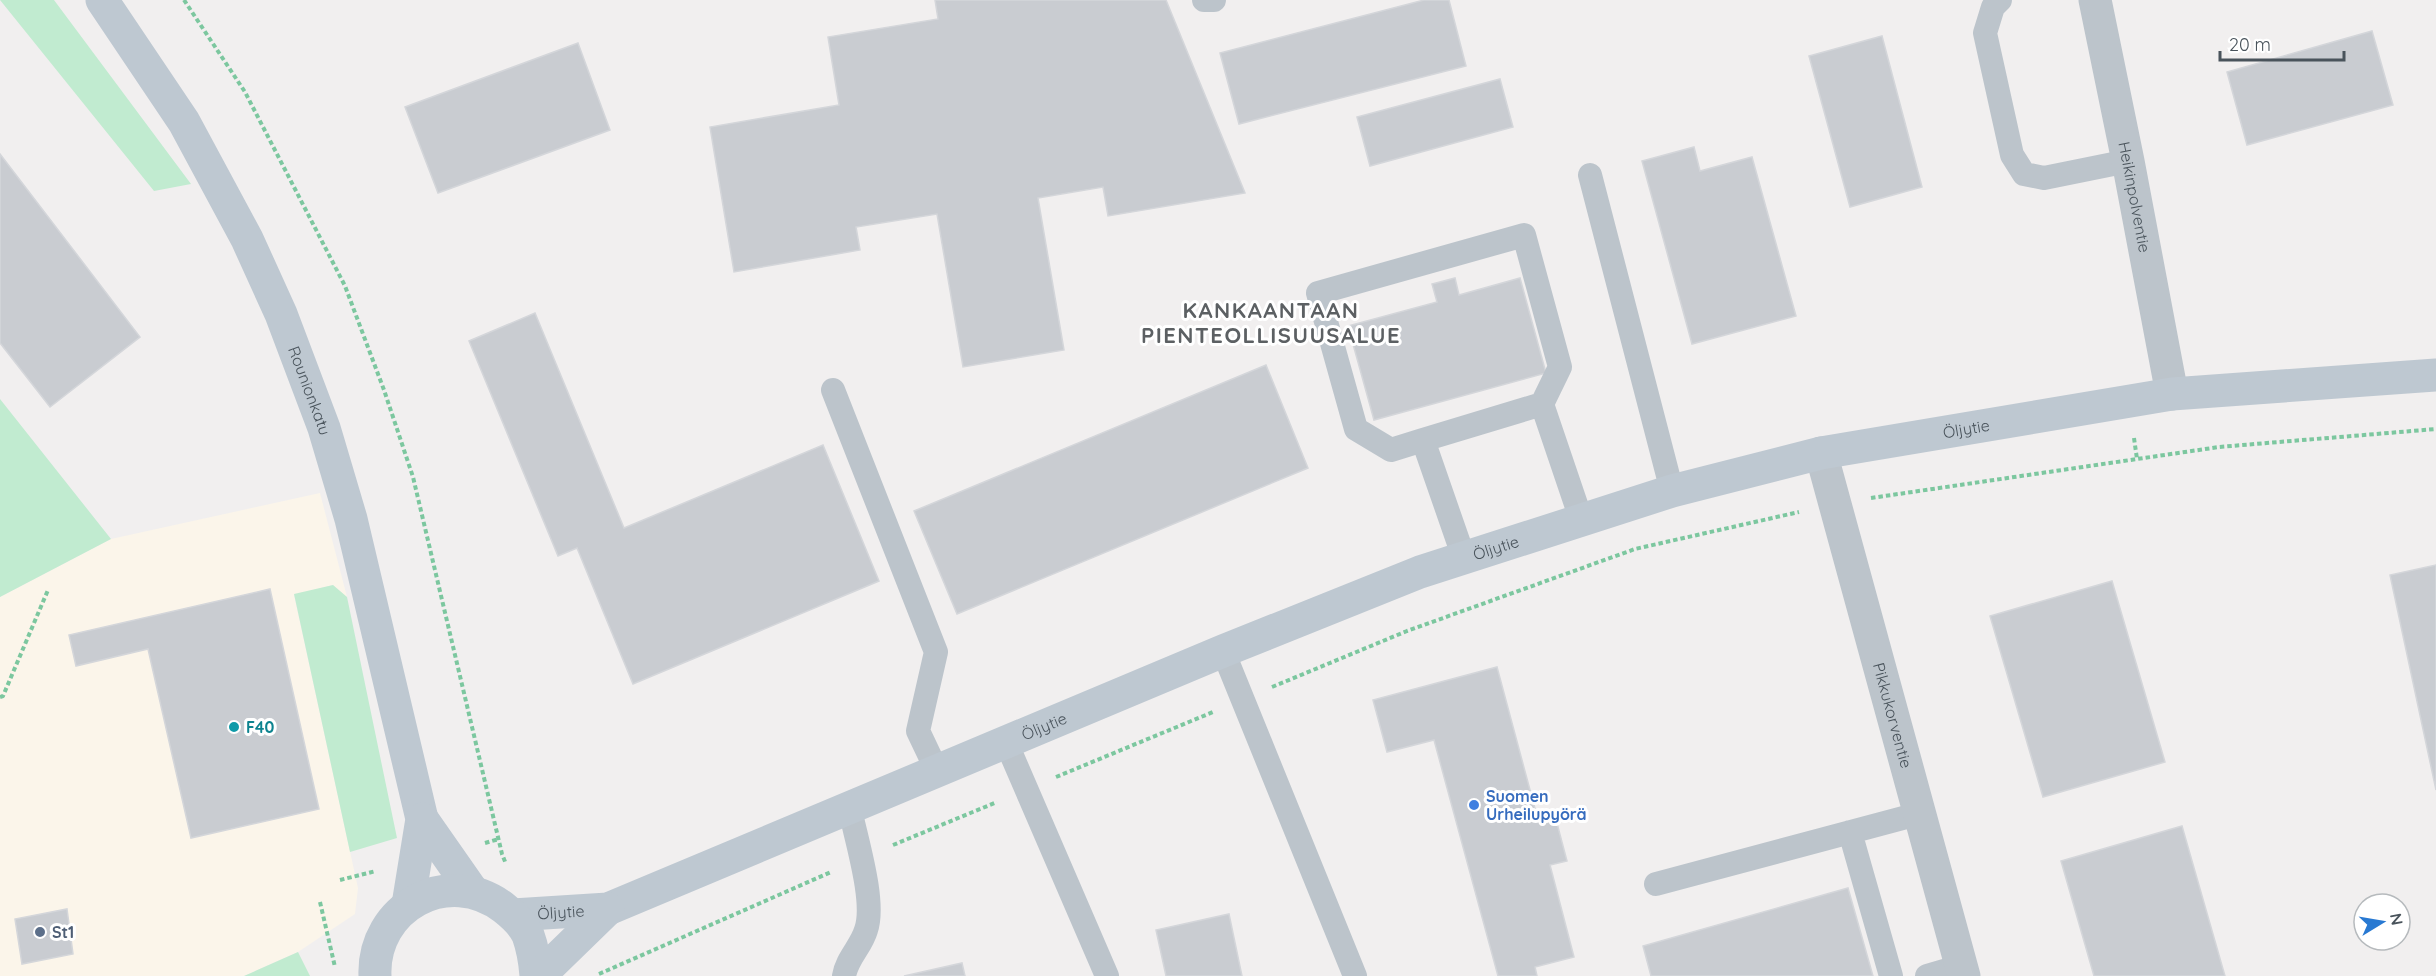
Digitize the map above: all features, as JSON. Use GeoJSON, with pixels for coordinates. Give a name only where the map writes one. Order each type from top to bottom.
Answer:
{"type":"FeatureCollection","features":[{"type":"Feature","properties":{"kind":"main road","name":"Rounionkatu"},"geometry":{"type":"LineString","coordinates":[[102,0],[184,122],[247,239],[281,314],[324,428],[351,519],[422,819],[473,892]]}},
{"type":"Feature","properties":{"kind":"main road","name":"Öljytie"},"geometry":{"type":"LineString","coordinates":[[513,915],[608,909],[1223,651],[1420,572],[1672,491],[1821,453],[2172,394],[2436,375]]}},
{"type":"Feature","properties":{"kind":"main road","name":"Rounionkatu"},"geometry":{"type":"LineString","coordinates":[[408,905],[422,819]]}},
{"type":"Feature","properties":{"kind":"main road"},"geometry":{"type":"LineString","coordinates":[[375,976],[374,963],[380,941],[391,921],[408,905],[428,894],[451,890],[473,892],[495,901],[513,915],[527,934],[537,976]]}},
{"type":"Feature","properties":{"kind":"main road","name":"Öljytie"},"geometry":{"type":"LineString","coordinates":[[537,976],[608,909]]}},
{"type":"Feature","properties":{"kind":"street","name":"Heikinpolventie"},"geometry":{"type":"LineString","coordinates":[[2095,0],[2172,394]]}},
{"type":"Feature","properties":{"kind":"street","name":"Pikkukorventie"},"geometry":{"type":"LineString","coordinates":[[1821,453],[1918,814],[1963,971]]}},
{"type":"Feature","properties":{"kind":"lane"},"geometry":{"type":"LineString","coordinates":[[1204,0],[1214,0]]}},
{"type":"Feature","properties":{"kind":"lane"},"geometry":{"type":"LineString","coordinates":[[2000,0],[1993,7],[1985,33],[2012,155],[2024,174],[2044,178],[2128,161]]}},
{"type":"Feature","properties":{"kind":"lane"},"geometry":{"type":"LineString","coordinates":[[1590,175],[1672,491]]}},
{"type":"Feature","properties":{"kind":"lane"},"geometry":{"type":"LineString","coordinates":[[1542,404],[1391,450],[1356,429],[1318,293],[1524,235],[1560,368],[1542,404],[1581,519]]}},
{"type":"Feature","properties":{"kind":"lane"},"geometry":{"type":"LineString","coordinates":[[833,390],[936,652],[918,731],[937,771]]}},
{"type":"Feature","properties":{"kind":"lane"},"geometry":{"type":"LineString","coordinates":[[1423,440],[1464,558]]}},
{"type":"Feature","properties":{"kind":"lane"},"geometry":{"type":"LineString","coordinates":[[1223,651],[1355,976]]}},
{"type":"Feature","properties":{"kind":"lane"},"geometry":{"type":"LineString","coordinates":[[1006,742],[1107,976]]}},
{"type":"Feature","properties":{"kind":"lane"},"geometry":{"type":"LineString","coordinates":[[844,976],[846,964],[867,930],[869,902],[850,809]]}},
{"type":"Feature","properties":{"kind":"lane"},"geometry":{"type":"LineString","coordinates":[[1656,884],[1918,814]]}},
{"type":"Feature","properties":{"kind":"lane"},"geometry":{"type":"LineString","coordinates":[[1850,832],[1891,976]]}},
{"type":"Feature","properties":{"kind":"lane"},"geometry":{"type":"LineString","coordinates":[[1927,976],[1963,971]]}},
{"type":"Feature","properties":{"kind":"path"},"geometry":{"type":"LineString","coordinates":[[184,0],[245,92],[345,286],[384,390],[413,477],[502,854],[510,871]]}},
{"type":"Feature","properties":{"kind":"path"},"geometry":{"type":"LineString","coordinates":[[594,976],[861,858],[1407,631],[1635,549],[1835,503],[2219,447],[2436,429]]}},
{"type":"Feature","properties":{"kind":"path"},"geometry":{"type":"LineString","coordinates":[[0,697],[3,696],[48,590]]}},
{"type":"Feature","properties":{"kind":"path"},"geometry":{"type":"LineString","coordinates":[[340,880],[355,876]]}},
{"type":"Feature","properties":{"kind":"path"},"geometry":{"type":"LineString","coordinates":[[320,902],[338,976]]}},
{"type":"Feature","properties":{"kind":"shaded area"},"geometry":{"type":"Polygon","coordinates":[[[320,493],[347,597],[333,585],[294,595],[358,888],[355,914],[298,952],[244,976],[0,976],[0,597],[111,539],[320,493]]]}},
{"type":"Feature","properties":{"kind":"green space"},"geometry":{"type":"Polygon","coordinates":[[[0,0],[54,0],[191,184],[154,191],[0,0]]]}},
{"type":"Feature","properties":{"kind":"green space"},"geometry":{"type":"Polygon","coordinates":[[[0,399],[111,539],[0,597],[0,399]]]}},
{"type":"Feature","properties":{"kind":"green space"},"geometry":{"type":"Polygon","coordinates":[[[333,585],[347,597],[397,838],[350,852],[294,594],[333,585]]]}},
{"type":"Feature","properties":{"kind":"green space"},"geometry":{"type":"Polygon","coordinates":[[[298,952],[310,976],[244,976],[298,952]]]}},
{"type":"Feature","properties":{"kind":"building"},"geometry":{"type":"Polygon","coordinates":[[[935,0],[1166,0],[1245,193],[1108,216],[1103,187],[1038,198],[1064,350],[963,367],[937,214],[856,227],[860,250],[734,272],[710,127],[839,105],[828,37],[938,19],[935,0]]]}},
{"type":"Feature","properties":{"kind":"building"},"geometry":{"type":"Polygon","coordinates":[[[1424,0],[1449,0],[1466,66],[1239,124],[1220,53],[1424,0]]]}},
{"type":"Feature","properties":{"kind":"building"},"geometry":{"type":"Polygon","coordinates":[[[2372,31],[2393,105],[2247,145],[2227,72],[2372,31]]]}},
{"type":"Feature","properties":{"kind":"building"},"geometry":{"type":"Polygon","coordinates":[[[1882,36],[1922,187],[1850,207],[1809,56],[1882,36]]]}},
{"type":"Feature","properties":{"kind":"building"},"geometry":{"type":"Polygon","coordinates":[[[578,43],[610,130],[438,193],[405,107],[578,43]]]}},
{"type":"Feature","properties":{"kind":"building"},"geometry":{"type":"Polygon","coordinates":[[[1500,79],[1513,127],[1370,166],[1357,117],[1500,79]]]}},
{"type":"Feature","properties":{"kind":"building"},"geometry":{"type":"Polygon","coordinates":[[[1694,147],[1700,171],[1752,157],[1796,316],[1692,344],[1642,161],[1694,147]]]}},
{"type":"Feature","properties":{"kind":"building"},"geometry":{"type":"Polygon","coordinates":[[[0,154],[140,337],[50,407],[0,343],[0,154]]]}},
{"type":"Feature","properties":{"kind":"building"},"geometry":{"type":"Polygon","coordinates":[[[1455,278],[1459,295],[1520,278],[1546,373],[1374,420],[1348,326],[1437,302],[1432,284],[1455,278]]]}},
{"type":"Feature","properties":{"kind":"building"},"geometry":{"type":"Polygon","coordinates":[[[535,313],[624,528],[823,445],[879,581],[633,684],[577,548],[558,556],[469,341],[535,313]]]}},
{"type":"Feature","properties":{"kind":"building"},"geometry":{"type":"Polygon","coordinates":[[[1266,365],[1308,468],[957,614],[914,511],[1266,365]]]}},
{"type":"Feature","properties":{"kind":"building"},"geometry":{"type":"Polygon","coordinates":[[[2436,565],[2436,790],[2390,575],[2436,565]]]}},
{"type":"Feature","properties":{"kind":"building"},"geometry":{"type":"Polygon","coordinates":[[[2112,581],[2165,762],[2043,797],[1990,616],[2112,581]]]}},
{"type":"Feature","properties":{"kind":"building","name":"F40"},"geometry":{"type":"Polygon","coordinates":[[[270,589],[319,809],[191,838],[148,649],[76,666],[69,635],[270,589]]]}},
{"type":"Feature","properties":{"kind":"building"},"geometry":{"type":"Polygon","coordinates":[[[1497,667],[1537,816],[1554,812],[1567,861],[1550,865],[1574,957],[1535,967],[1537,976],[1498,976],[1434,740],[1387,752],[1373,700],[1497,667]]]}},
{"type":"Feature","properties":{"kind":"building"},"geometry":{"type":"Polygon","coordinates":[[[2182,826],[2225,976],[2094,976],[2061,861],[2182,826]]]}},
{"type":"Feature","properties":{"kind":"building"},"geometry":{"type":"Polygon","coordinates":[[[1848,888],[1873,976],[1651,976],[1643,946],[1848,888]]]}},
{"type":"Feature","properties":{"kind":"building"},"geometry":{"type":"Polygon","coordinates":[[[67,909],[73,954],[22,964],[15,919],[67,909]]]}},
{"type":"Feature","properties":{"kind":"building"},"geometry":{"type":"Polygon","coordinates":[[[1229,914],[1242,976],[1166,976],[1156,930],[1229,914]]]}},
{"type":"Feature","properties":{"kind":"building"},"geometry":{"type":"Polygon","coordinates":[[[962,963],[965,976],[904,976],[962,963]]]}},
{"type":"Feature","properties":{"kind":"place","name":"F40"},"geometry":{"type":"Point","coordinates":[234,727]}},
{"type":"Feature","properties":{"kind":"place","name":"Suomen Urheilupyörä"},"geometry":{"type":"Point","coordinates":[1474,805]}},
{"type":"Feature","properties":{"kind":"place","name":"St1"},"geometry":{"type":"Point","coordinates":[40,932]}},
{"type":"Feature","properties":{"kind":"district","name":"KANKAANTAAN PIENTEOLLISUUSALUE"},"geometry":{"type":"Point","coordinates":[1271,322]}}]}
